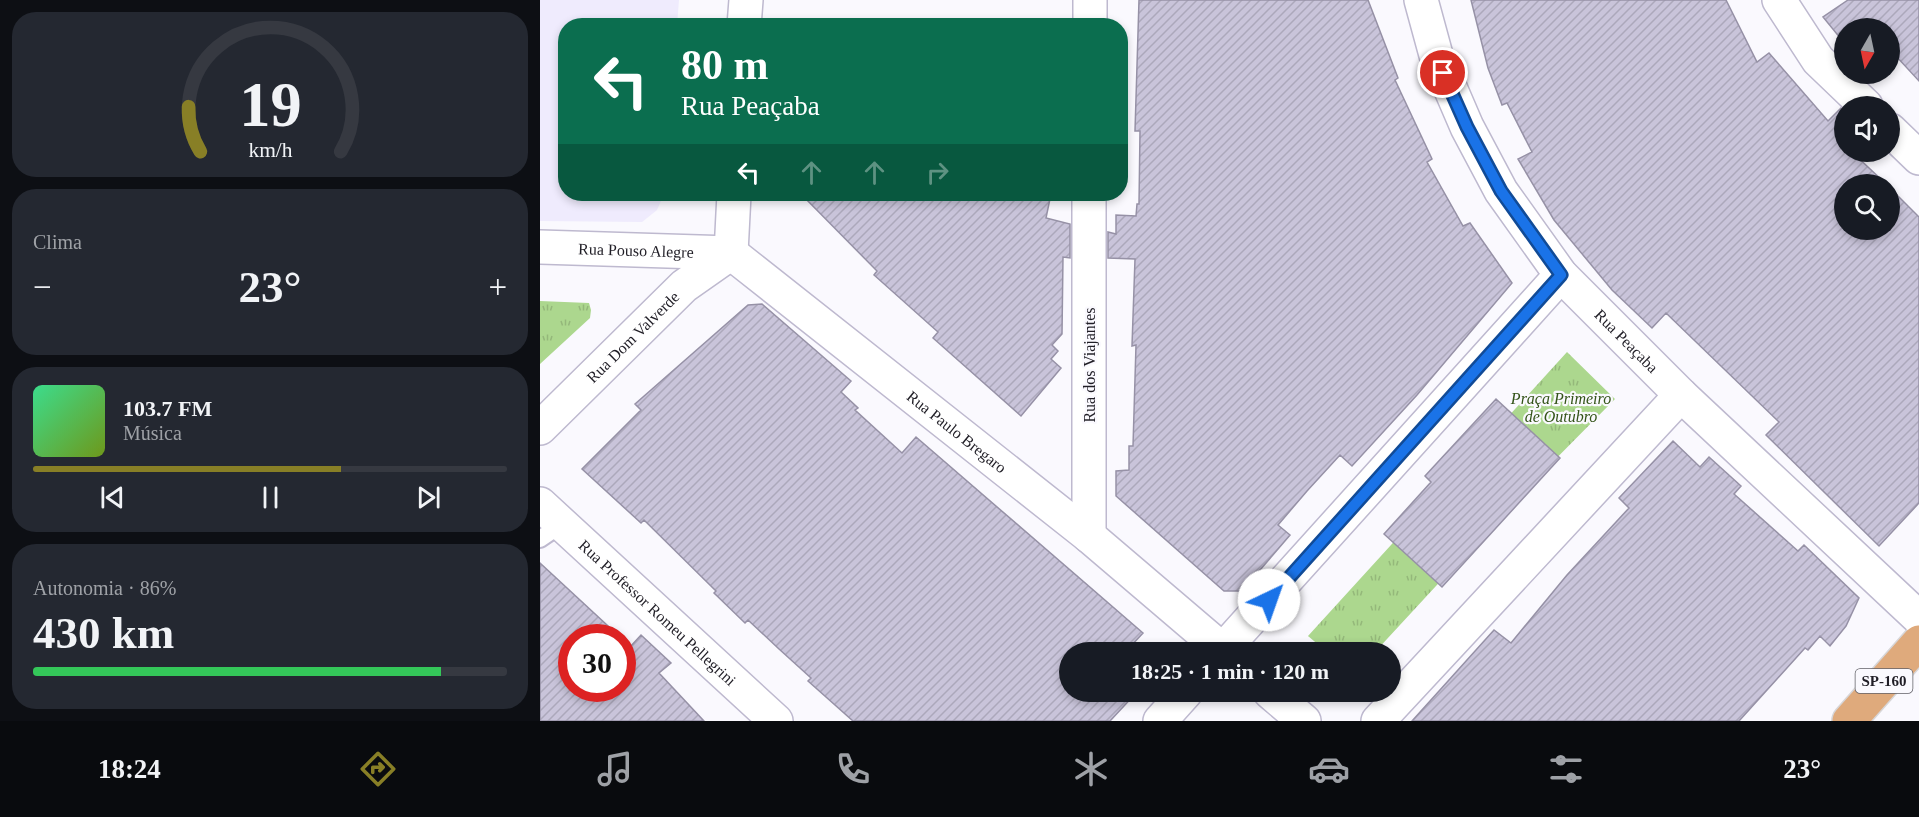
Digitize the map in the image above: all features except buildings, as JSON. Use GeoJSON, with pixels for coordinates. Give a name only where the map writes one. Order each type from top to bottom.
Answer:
{"type":"FeatureCollection","features":[{"type":"Feature","properties":{"kind":"main road","name":"SP-160"},"geometry":{"type":"LineString","coordinates":[[1849,721],[1919,642]]}},
{"type":"Feature","properties":{"kind":"street"},"geometry":{"type":"LineString","coordinates":[[745,18],[746,0]]}},
{"type":"Feature","properties":{"kind":"street"},"geometry":{"type":"LineString","coordinates":[[1090,0],[1090,18]]}},
{"type":"Feature","properties":{"kind":"street","name":"Rua Peaçaba"},"geometry":{"type":"LineString","coordinates":[[1421,0],[1436,55],[1467,127],[1501,191],[1561,275],[1681,395],[1919,618]]}},
{"type":"Feature","properties":{"kind":"street"},"geometry":{"type":"LineString","coordinates":[[1779,0],[1818,60],[1856,96]]}},
{"type":"Feature","properties":{"kind":"street"},"geometry":{"type":"LineString","coordinates":[[1900,140],[1919,158]]}},
{"type":"Feature","properties":{"kind":"street"},"geometry":{"type":"LineString","coordinates":[[731,253],[734,201]]}},
{"type":"Feature","properties":{"kind":"street","name":"Rua dos Viajantes"},"geometry":{"type":"LineString","coordinates":[[1089,201],[1089,536]]}},
{"type":"Feature","properties":{"kind":"street","name":"Rua Pouso Alegre"},"geometry":{"type":"LineString","coordinates":[[540,247],[731,253]]}},
{"type":"Feature","properties":{"kind":"street","name":"Rua Dom Valverde"},"geometry":{"type":"LineString","coordinates":[[540,428],[684,286],[731,253]]}},
{"type":"Feature","properties":{"kind":"street","name":"Rua Paulo Bregaro"},"geometry":{"type":"LineString","coordinates":[[731,253],[1089,536],[1211,642]]}},
{"type":"Feature","properties":{"kind":"street"},"geometry":{"type":"LineString","coordinates":[[1232,642],[1561,275]]}},
{"type":"Feature","properties":{"kind":"street"},"geometry":{"type":"LineString","coordinates":[[1378,721],[1681,395]]}},
{"type":"Feature","properties":{"kind":"street","name":"Rua Professor Romeu Pellegrini"},"geometry":{"type":"LineString","coordinates":[[547,522],[776,721]]}},
{"type":"Feature","properties":{"kind":"street"},"geometry":{"type":"LineString","coordinates":[[1160,721],[1177,702]]}},
{"type":"Feature","properties":{"kind":"street"},"geometry":{"type":"LineString","coordinates":[[1282,702],[1304,721]]}},
{"type":"Feature","properties":{"kind":"shaded area"},"geometry":{"type":"Polygon","coordinates":[[[540,0],[679,0],[678,18],[558,18],[558,201],[661,201],[657,210],[642,222],[540,221],[540,0]]]}},
{"type":"Feature","properties":{"kind":"green space"},"geometry":{"type":"Polygon","coordinates":[[[540,301],[589,303],[591,310],[590,318],[540,364],[540,301]]]}},
{"type":"Feature","properties":{"kind":"green space","name":"Praça Primeiro de Outubro"},"geometry":{"type":"Polygon","coordinates":[[[1567,352],[1615,399],[1521,494],[1384,642],[1315,642],[1308,636],[1567,352]]]}},
{"type":"Feature","properties":{"kind":"route"},"geometry":{"type":"LineString","coordinates":[[1269,600],[1561,275],[1501,191],[1467,127],[1443,73]]}}]}
